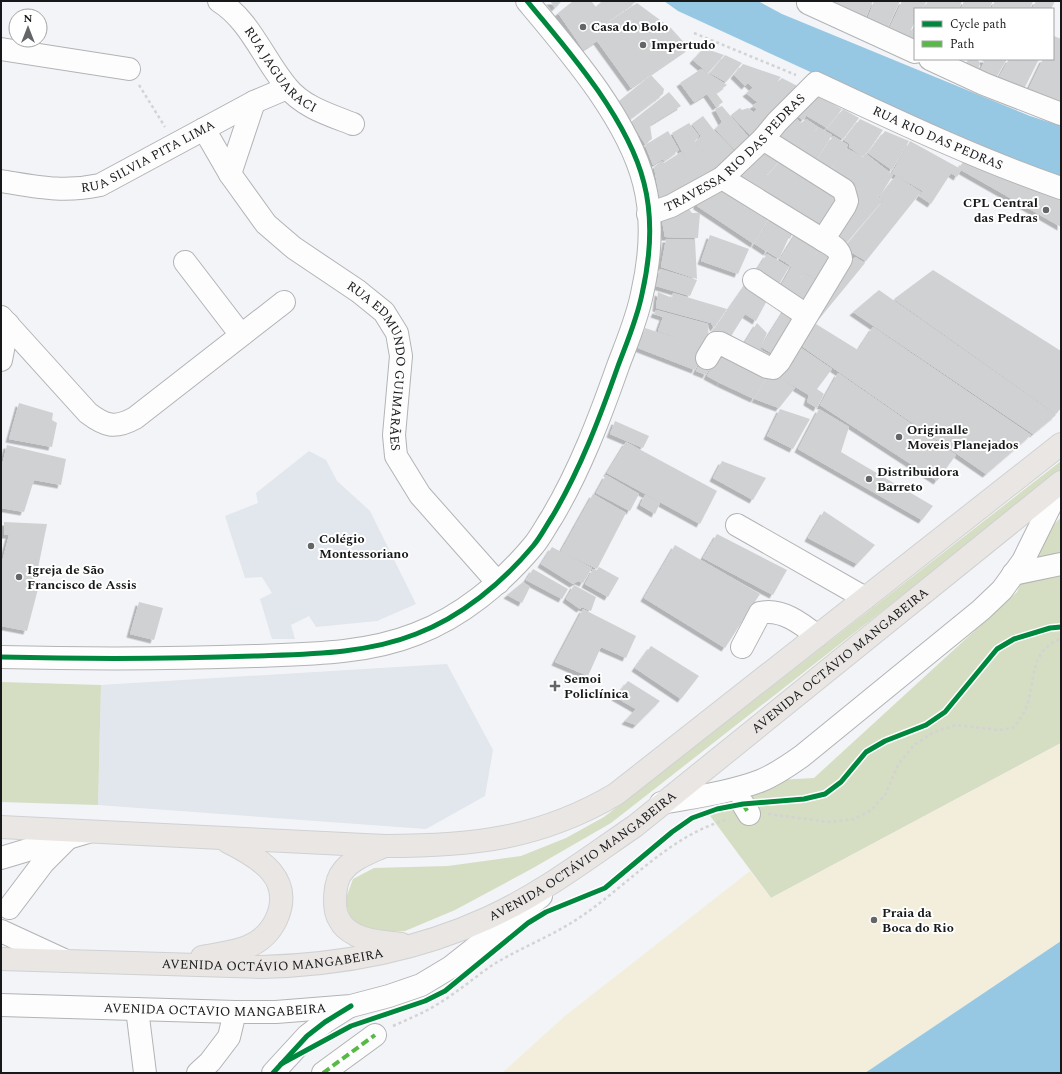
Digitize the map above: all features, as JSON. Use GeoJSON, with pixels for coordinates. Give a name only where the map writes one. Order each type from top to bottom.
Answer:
{"type":"FeatureCollection","features":[{"type":"Feature","properties":{"kind":"main road"},"geometry":{"type":"LineString","coordinates":[[1,827],[222,839],[385,846],[434,846],[504,838],[553,825],[588,811],[616,794],[1061,444]]}},
{"type":"Feature","properties":{"kind":"main road","name":"AVENIDA OCTÁVIO MANGABEIRA"},"geometry":{"type":"LineString","coordinates":[[1,959],[261,967],[297,966],[369,957],[416,946],[489,918],[526,898],[577,866],[635,826],[661,803],[1061,483]]}},
{"type":"Feature","properties":{"kind":"main road"},"geometry":{"type":"LineString","coordinates":[[164,964],[248,947],[265,937],[274,925],[280,912],[282,899],[279,885],[273,874],[262,861],[222,839]]}},
{"type":"Feature","properties":{"kind":"main road"},"geometry":{"type":"LineString","coordinates":[[385,846],[355,860],[342,871],[336,885],[335,901],[338,920],[356,936],[371,940],[416,946]]}},
{"type":"Feature","properties":{"kind":"street","name":"RUA JAGUARACI"},"geometry":{"type":"LineString","coordinates":[[219,1],[227,6],[249,31],[287,88],[303,101],[324,113],[353,124]]}},
{"type":"Feature","properties":{"kind":"street"},"geometry":{"type":"LineString","coordinates":[[1,657],[126,659],[297,654],[378,646],[413,636],[436,626],[498,583],[535,544],[560,502],[604,405],[642,296],[648,262],[648,214],[644,184],[634,154],[620,124],[578,65],[527,1]]}},
{"type":"Feature","properties":{"kind":"street"},"geometry":{"type":"LineString","coordinates":[[808,3],[914,52]]}},
{"type":"Feature","properties":{"kind":"street"},"geometry":{"type":"LineString","coordinates":[[1,49],[129,69]]}},
{"type":"Feature","properties":{"kind":"street"},"geometry":{"type":"LineString","coordinates":[[932,60],[984,84],[1061,114]]}},
{"type":"Feature","properties":{"kind":"street","name":"TRAVESSA RIO DAS PEDRAS"},"geometry":{"type":"LineString","coordinates":[[648,214],[671,206],[722,178],[763,139],[816,83]]}},
{"type":"Feature","properties":{"kind":"street","name":"RUA RIO DAS PEDRAS"},"geometry":{"type":"LineString","coordinates":[[816,83],[936,139],[1009,170],[1061,188]]}},
{"type":"Feature","properties":{"kind":"street","name":"RUA SILVIA PITA LIMA"},"geometry":{"type":"LineString","coordinates":[[1,181],[54,190],[78,190],[100,185],[254,102],[287,88]]}},
{"type":"Feature","properties":{"kind":"street"},"geometry":{"type":"LineString","coordinates":[[230,174],[254,102]]}},
{"type":"Feature","properties":{"kind":"street","name":"RUA EDMUNDO GUIMARÃES"},"geometry":{"type":"LineString","coordinates":[[204,128],[230,174],[266,224],[294,248],[358,291],[384,312],[397,333],[401,356],[394,435],[396,456],[420,495],[498,583]]}},
{"type":"Feature","properties":{"kind":"street"},"geometry":{"type":"LineString","coordinates":[[763,139],[844,190],[847,195],[845,206],[823,240]]}},
{"type":"Feature","properties":{"kind":"street"},"geometry":{"type":"LineString","coordinates":[[707,358],[716,344],[720,342],[767,367],[773,368],[779,362],[841,259],[840,252],[836,248],[722,178]]}},
{"type":"Feature","properties":{"kind":"street"},"geometry":{"type":"LineString","coordinates":[[185,262],[241,335]]}},
{"type":"Feature","properties":{"kind":"street"},"geometry":{"type":"LineString","coordinates":[[754,280],[806,315]]}},
{"type":"Feature","properties":{"kind":"street"},"geometry":{"type":"LineString","coordinates":[[4,321],[88,413],[98,421],[113,426],[125,423],[135,418],[284,302]]}},
{"type":"Feature","properties":{"kind":"street"},"geometry":{"type":"LineString","coordinates":[[1,360],[4,321]]}},
{"type":"Feature","properties":{"kind":"street"},"geometry":{"type":"LineString","coordinates":[[661,803],[735,789],[759,781],[782,770],[802,756],[981,610],[1002,590],[1056,510],[1061,483]]}},
{"type":"Feature","properties":{"kind":"street"},"geometry":{"type":"LineString","coordinates":[[737,525],[865,598]]}},
{"type":"Feature","properties":{"kind":"street"},"geometry":{"type":"LineString","coordinates":[[1013,574],[1061,564]]}},
{"type":"Feature","properties":{"kind":"street"},"geometry":{"type":"LineString","coordinates":[[742,647],[760,613],[768,611],[799,621],[817,636]]}},
{"type":"Feature","properties":{"kind":"street"},"geometry":{"type":"LineString","coordinates":[[1,858],[91,832]]}},
{"type":"Feature","properties":{"kind":"street"},"geometry":{"type":"LineString","coordinates":[[66,961],[6,933],[5,905],[68,838]]}},
{"type":"Feature","properties":{"kind":"street","name":"AVENIDA OCTAVIO MANGABEIRA"},"geometry":{"type":"LineString","coordinates":[[1,1005],[235,1012],[276,1012],[351,1006],[389,996],[421,985],[451,967],[505,926],[577,866]]}},
{"type":"Feature","properties":{"kind":"street"},"geometry":{"type":"LineString","coordinates":[[273,1073],[307,1036],[325,1022],[351,1006]]}},
{"type":"Feature","properties":{"kind":"street"},"geometry":{"type":"LineString","coordinates":[[137,1009],[145,1073]]}},
{"type":"Feature","properties":{"kind":"street"},"geometry":{"type":"LineString","coordinates":[[198,1073],[210,1062],[229,1037],[235,1012]]}},
{"type":"Feature","properties":{"kind":"street"},"geometry":{"type":"LineString","coordinates":[[323,1073],[374,1035]]}},
{"type":"Feature","properties":{"kind":"path"},"geometry":{"type":"LineString","coordinates":[[694,33],[816,83]]}},
{"type":"Feature","properties":{"kind":"path"},"geometry":{"type":"LineString","coordinates":[[129,69],[176,144]]}},
{"type":"Feature","properties":{"kind":"path"},"geometry":{"type":"LineString","coordinates":[[374,1035],[432,1008],[491,966],[571,923],[606,898],[651,860],[683,838],[712,824],[746,809],[830,822],[854,819],[871,810],[885,795],[898,764],[914,744],[934,732],[956,725],[998,730],[1013,728],[1022,718],[1028,703],[1037,659],[1048,648],[1061,639]]}},
{"type":"Feature","properties":{"kind":"shaded area","name":"Colégio Montessoriano"},"geometry":{"type":"Polygon","coordinates":[[[309,451],[326,460],[337,481],[370,511],[416,604],[377,621],[316,627],[309,616],[291,625],[295,639],[272,639],[260,599],[272,593],[262,577],[245,578],[225,516],[258,503],[256,493],[309,451]]]}},
{"type":"Feature","properties":{"kind":"shaded area"},"geometry":{"type":"Polygon","coordinates":[[[447,664],[493,750],[485,796],[426,829],[98,805],[101,685],[447,664]]]}},
{"type":"Feature","properties":{"kind":"green space"},"geometry":{"type":"Polygon","coordinates":[[[1061,461],[1061,471],[611,823],[533,868],[455,910],[405,931],[372,933],[351,919],[345,901],[353,879],[374,868],[448,866],[521,856],[566,838],[604,817],[1061,461]]]}},
{"type":"Feature","properties":{"kind":"green space"},"geometry":{"type":"Polygon","coordinates":[[[1061,517],[1061,743],[771,898],[708,813],[779,780],[814,778],[1017,592],[1044,535],[1061,517]]]}},
{"type":"Feature","properties":{"kind":"green space"},"geometry":{"type":"Polygon","coordinates":[[[1,682],[101,685],[98,805],[1,802],[1,682]]]}},
{"type":"Feature","properties":{"kind":"sand","name":"Praia da Boca do Rio"},"geometry":{"type":"Polygon","coordinates":[[[1061,743],[1061,941],[865,1073],[502,1073],[565,1016],[750,871],[771,898],[1061,743]]]}},
{"type":"Feature","properties":{"kind":"water"},"geometry":{"type":"Polygon","coordinates":[[[664,1],[758,1],[782,14],[1030,116],[1061,126],[1061,179],[817,75],[678,11],[664,1]]]}},
{"type":"Feature","properties":{"kind":"water"},"geometry":{"type":"Polygon","coordinates":[[[1061,941],[1061,1073],[865,1073],[1061,941]]]}},
{"type":"Feature","properties":{"kind":"building"},"geometry":{"type":"Polygon","coordinates":[[[550,1],[562,1],[555,8],[550,1]]]}},
{"type":"Feature","properties":{"kind":"building","name":"Casa do Bolo"},"geometry":{"type":"Polygon","coordinates":[[[573,1],[591,1],[596,7],[602,1],[637,1],[578,42],[558,13],[573,1]]]}},
{"type":"Feature","properties":{"kind":"building"},"geometry":{"type":"Polygon","coordinates":[[[826,1],[873,1],[865,19],[826,1]]]}},
{"type":"Feature","properties":{"kind":"building"},"geometry":{"type":"Polygon","coordinates":[[[874,1],[900,1],[887,29],[867,20],[874,1]]]}},
{"type":"Feature","properties":{"kind":"building"},"geometry":{"type":"Polygon","coordinates":[[[902,1],[927,1],[923,8],[914,8],[914,24],[906,38],[888,31],[902,1]]]}},
{"type":"Feature","properties":{"kind":"building"},"geometry":{"type":"Polygon","coordinates":[[[928,1],[962,1],[959,8],[924,8],[928,1]]]}},
{"type":"Feature","properties":{"kind":"building"},"geometry":{"type":"Polygon","coordinates":[[[964,1],[993,1],[990,8],[961,8],[964,1]]]}},
{"type":"Feature","properties":{"kind":"building"},"geometry":{"type":"Polygon","coordinates":[[[995,1],[1033,1],[1030,8],[992,8],[995,1]]]}},
{"type":"Feature","properties":{"kind":"building"},"geometry":{"type":"Polygon","coordinates":[[[1036,1],[1055,1],[1052,8],[1032,8],[1036,1]]]}},
{"type":"Feature","properties":{"kind":"building","name":"Impertudo"},"geometry":{"type":"Polygon","coordinates":[[[637,3],[671,28],[689,48],[631,88],[597,41],[583,50],[578,42],[637,3]]]}},
{"type":"Feature","properties":{"kind":"building"},"geometry":{"type":"Polygon","coordinates":[[[914,26],[914,42],[907,39],[914,26]]]}},
{"type":"Feature","properties":{"kind":"building"},"geometry":{"type":"Polygon","coordinates":[[[1054,36],[1061,39],[1061,106],[1028,90],[1043,60],[1054,60],[1054,36]]]}},
{"type":"Feature","properties":{"kind":"building"},"geometry":{"type":"Polygon","coordinates":[[[704,48],[724,55],[708,73],[693,60],[704,48]]]}},
{"type":"Feature","properties":{"kind":"building"},"geometry":{"type":"Polygon","coordinates":[[[725,55],[742,63],[726,82],[710,73],[725,55]]]}},
{"type":"Feature","properties":{"kind":"building"},"geometry":{"type":"Polygon","coordinates":[[[968,60],[978,60],[980,63],[978,70],[966,65],[968,60]]]}},
{"type":"Feature","properties":{"kind":"building"},"geometry":{"type":"Polygon","coordinates":[[[981,60],[1006,60],[996,78],[980,71],[984,62],[981,60]]]}},
{"type":"Feature","properties":{"kind":"building"},"geometry":{"type":"Polygon","coordinates":[[[1008,60],[1038,60],[1023,91],[998,79],[1008,60]]]}},
{"type":"Feature","properties":{"kind":"building"},"geometry":{"type":"Polygon","coordinates":[[[743,64],[781,77],[777,82],[782,78],[805,90],[767,125],[754,112],[757,109],[752,106],[757,103],[762,97],[757,102],[746,93],[753,88],[748,83],[745,86],[734,75],[743,64]]]}},
{"type":"Feature","properties":{"kind":"building"},"geometry":{"type":"Polygon","coordinates":[[[701,69],[727,85],[716,93],[723,102],[716,107],[707,94],[694,102],[680,83],[701,69]]]}},
{"type":"Feature","properties":{"kind":"building"},"geometry":{"type":"Polygon","coordinates":[[[651,75],[664,89],[663,94],[630,119],[619,101],[651,75]]]}},
{"type":"Feature","properties":{"kind":"building"},"geometry":{"type":"Polygon","coordinates":[[[669,92],[681,106],[650,125],[652,139],[645,144],[631,122],[669,92]]]}},
{"type":"Feature","properties":{"kind":"building"},"geometry":{"type":"Polygon","coordinates":[[[814,94],[842,109],[827,128],[807,116],[810,111],[803,120],[794,114],[814,94]]]}},
{"type":"Feature","properties":{"kind":"building"},"geometry":{"type":"Polygon","coordinates":[[[722,106],[752,141],[740,155],[715,129],[722,122],[715,109],[722,106]]]}},
{"type":"Feature","properties":{"kind":"building"},"geometry":{"type":"Polygon","coordinates":[[[740,108],[742,110],[748,108],[768,126],[754,139],[731,115],[740,108]]]}},
{"type":"Feature","properties":{"kind":"building"},"geometry":{"type":"Polygon","coordinates":[[[843,109],[859,118],[843,139],[827,129],[843,109]]]}},
{"type":"Feature","properties":{"kind":"building"},"geometry":{"type":"Polygon","coordinates":[[[793,115],[801,123],[806,119],[818,127],[799,152],[773,136],[793,115]]]}},
{"type":"Feature","properties":{"kind":"building"},"geometry":{"type":"Polygon","coordinates":[[[703,116],[713,129],[739,156],[715,173],[696,141],[701,136],[692,124],[703,116]]]}},
{"type":"Feature","properties":{"kind":"building"},"geometry":{"type":"Polygon","coordinates":[[[860,119],[883,130],[867,153],[865,152],[862,156],[849,147],[850,144],[844,140],[860,119]]]}},
{"type":"Feature","properties":{"kind":"building"},"geometry":{"type":"Polygon","coordinates":[[[689,123],[699,136],[695,141],[715,173],[660,201],[654,167],[662,161],[664,163],[681,152],[691,168],[672,133],[689,123]]]}},
{"type":"Feature","properties":{"kind":"building"},"geometry":{"type":"Polygon","coordinates":[[[818,127],[832,135],[815,163],[799,153],[818,127]]]}},
{"type":"Feature","properties":{"kind":"building"},"geometry":{"type":"Polygon","coordinates":[[[668,131],[679,150],[664,161],[663,159],[653,165],[645,145],[668,131]]]}},
{"type":"Feature","properties":{"kind":"building"},"geometry":{"type":"Polygon","coordinates":[[[885,131],[909,141],[892,170],[868,153],[885,131]]]}},
{"type":"Feature","properties":{"kind":"building"},"geometry":{"type":"Polygon","coordinates":[[[833,136],[848,145],[846,148],[863,157],[865,153],[893,175],[880,196],[878,194],[878,198],[880,197],[883,200],[843,247],[831,238],[854,199],[830,172],[841,156],[829,171],[816,163],[833,136]]]}},
{"type":"Feature","properties":{"kind":"building"},"geometry":{"type":"Polygon","coordinates":[[[910,141],[959,168],[963,162],[1061,193],[1061,227],[961,170],[957,177],[951,173],[931,204],[919,196],[923,191],[892,173],[910,141]]]}},
{"type":"Feature","properties":{"kind":"building"},"geometry":{"type":"Polygon","coordinates":[[[763,146],[784,156],[768,174],[760,170],[772,178],[768,175],[785,156],[842,194],[820,235],[733,176],[763,146]]]}},
{"type":"Feature","properties":{"kind":"building"},"geometry":{"type":"Polygon","coordinates":[[[896,176],[921,192],[866,261],[844,248],[884,200],[880,196],[896,176]]]}},
{"type":"Feature","properties":{"kind":"building"},"geometry":{"type":"Polygon","coordinates":[[[719,181],[749,200],[742,212],[747,204],[770,216],[754,244],[697,206],[697,195],[719,181]]]}},
{"type":"Feature","properties":{"kind":"building"},"geometry":{"type":"Polygon","coordinates":[[[685,204],[692,213],[700,213],[698,238],[665,237],[661,215],[685,204]]]}},
{"type":"Feature","properties":{"kind":"building"},"geometry":{"type":"Polygon","coordinates":[[[771,217],[782,224],[767,252],[755,244],[771,217]]]}},
{"type":"Feature","properties":{"kind":"building"},"geometry":{"type":"Polygon","coordinates":[[[783,224],[795,231],[793,235],[790,235],[779,259],[768,252],[783,224]]]}},
{"type":"Feature","properties":{"kind":"building"},"geometry":{"type":"Polygon","coordinates":[[[797,232],[821,246],[810,263],[822,246],[839,257],[820,281],[804,272],[797,286],[804,273],[820,282],[803,307],[778,291],[800,252],[791,266],[780,259],[797,232]]]}},
{"type":"Feature","properties":{"kind":"building"},"geometry":{"type":"Polygon","coordinates":[[[710,235],[749,249],[738,274],[701,261],[710,235]]]}},
{"type":"Feature","properties":{"kind":"building"},"geometry":{"type":"Polygon","coordinates":[[[666,239],[695,240],[697,279],[661,267],[666,239]]]}},
{"type":"Feature","properties":{"kind":"building"},"geometry":{"type":"Polygon","coordinates":[[[767,254],[789,267],[776,290],[753,276],[767,254]]]}},
{"type":"Feature","properties":{"kind":"building"},"geometry":{"type":"Polygon","coordinates":[[[855,257],[865,263],[819,319],[810,314],[838,282],[855,257]]]}},
{"type":"Feature","properties":{"kind":"building"},"geometry":{"type":"Polygon","coordinates":[[[660,269],[697,280],[690,296],[656,286],[660,269]]]}},
{"type":"Feature","properties":{"kind":"building"},"geometry":{"type":"Polygon","coordinates":[[[933,270],[1061,351],[1061,408],[1056,414],[894,299],[933,270]]]}},
{"type":"Feature","properties":{"kind":"building"},"geometry":{"type":"Polygon","coordinates":[[[749,280],[770,295],[756,321],[745,314],[728,341],[712,333],[749,280]]]}},
{"type":"Feature","properties":{"kind":"building"},"geometry":{"type":"Polygon","coordinates":[[[879,290],[1056,415],[1033,434],[853,312],[879,290]]]}},
{"type":"Feature","properties":{"kind":"building"},"geometry":{"type":"Polygon","coordinates":[[[658,292],[672,298],[673,293],[727,309],[714,328],[711,323],[656,308],[658,292]]]}},
{"type":"Feature","properties":{"kind":"building"},"geometry":{"type":"Polygon","coordinates":[[[787,306],[796,313],[775,355],[761,347],[787,306]]]}},
{"type":"Feature","properties":{"kind":"building"},"geometry":{"type":"Polygon","coordinates":[[[656,310],[708,324],[709,348],[706,347],[695,370],[638,348],[645,328],[701,346],[658,331],[663,317],[654,314],[656,310]]]}},
{"type":"Feature","properties":{"kind":"building"},"geometry":{"type":"Polygon","coordinates":[[[757,323],[767,333],[760,349],[774,357],[740,350],[757,323]]]}},
{"type":"Feature","properties":{"kind":"building"},"geometry":{"type":"Polygon","coordinates":[[[816,324],[858,350],[873,327],[1031,435],[986,474],[800,345],[816,324]]]}},
{"type":"Feature","properties":{"kind":"building"},"geometry":{"type":"Polygon","coordinates":[[[798,346],[832,369],[817,389],[824,394],[817,408],[807,402],[809,395],[777,376],[789,360],[798,366],[790,359],[798,346]]]}},
{"type":"Feature","properties":{"kind":"building"},"geometry":{"type":"Polygon","coordinates":[[[721,347],[737,355],[720,383],[707,376],[721,347]]]}},
{"type":"Feature","properties":{"kind":"building"},"geometry":{"type":"Polygon","coordinates":[[[738,355],[754,363],[749,373],[755,363],[771,371],[754,399],[720,383],[738,355]]]}},
{"type":"Feature","properties":{"kind":"building"},"geometry":{"type":"Polygon","coordinates":[[[702,359],[712,363],[706,375],[696,371],[702,359]]]}},
{"type":"Feature","properties":{"kind":"building"},"geometry":{"type":"Polygon","coordinates":[[[771,373],[795,388],[779,408],[755,399],[771,373]]]}},
{"type":"Feature","properties":{"kind":"building","name":"Originalle Moveis Planejados"},"geometry":{"type":"Polygon","coordinates":[[[838,373],[956,455],[937,481],[820,405],[838,373]]]}},
{"type":"Feature","properties":{"kind":"building"},"geometry":{"type":"Polygon","coordinates":[[[19,403],[53,413],[52,420],[57,423],[52,447],[9,439],[19,403]]]}},
{"type":"Feature","properties":{"kind":"building"},"geometry":{"type":"Polygon","coordinates":[[[780,409],[810,419],[793,449],[767,436],[780,409]]]}},
{"type":"Feature","properties":{"kind":"building","name":"Distribuidora Barreto"},"geometry":{"type":"Polygon","coordinates":[[[819,409],[849,427],[841,452],[933,506],[922,520],[798,449],[819,409]]]}},
{"type":"Feature","properties":{"kind":"building"},"geometry":{"type":"Polygon","coordinates":[[[615,421],[649,436],[643,448],[610,434],[615,421]]]}},
{"type":"Feature","properties":{"kind":"building"},"geometry":{"type":"Polygon","coordinates":[[[626,442],[717,491],[700,524],[607,473],[626,442]]]}},
{"type":"Feature","properties":{"kind":"building"},"geometry":{"type":"Polygon","coordinates":[[[7,445],[66,459],[61,485],[34,480],[24,512],[1,508],[1,469],[7,445]]]}},
{"type":"Feature","properties":{"kind":"building"},"geometry":{"type":"Polygon","coordinates":[[[722,461],[766,478],[753,500],[713,478],[722,461]]]}},
{"type":"Feature","properties":{"kind":"building"},"geometry":{"type":"Polygon","coordinates":[[[606,475],[639,494],[630,511],[596,493],[606,475]]]}},
{"type":"Feature","properties":{"kind":"building"},"geometry":{"type":"Polygon","coordinates":[[[593,494],[626,513],[597,569],[561,551],[593,494]]]}},
{"type":"Feature","properties":{"kind":"building"},"geometry":{"type":"Polygon","coordinates":[[[645,495],[660,503],[655,514],[640,505],[645,495]]]}},
{"type":"Feature","properties":{"kind":"building"},"geometry":{"type":"Polygon","coordinates":[[[824,511],[875,545],[857,564],[808,538],[824,511]]]}},
{"type":"Feature","properties":{"kind":"building","name":"Igreja de São Francisco de Assis"},"geometry":{"type":"Polygon","coordinates":[[[4,522],[47,524],[34,588],[38,589],[27,631],[1,626],[1,566],[9,535],[4,535],[4,522]]]}},
{"type":"Feature","properties":{"kind":"building"},"geometry":{"type":"Polygon","coordinates":[[[717,534],[787,570],[773,595],[703,558],[717,534]]]}},
{"type":"Feature","properties":{"kind":"building"},"geometry":{"type":"Polygon","coordinates":[[[675,545],[760,594],[725,648],[644,598],[675,545]]]}},
{"type":"Feature","properties":{"kind":"building"},"geometry":{"type":"Polygon","coordinates":[[[552,547],[592,568],[583,583],[578,581],[573,584],[541,564],[552,547]]]}},
{"type":"Feature","properties":{"kind":"building"},"geometry":{"type":"Polygon","coordinates":[[[599,567],[619,578],[608,597],[585,584],[593,569],[597,570],[599,567]]]}},
{"type":"Feature","properties":{"kind":"building"},"geometry":{"type":"Polygon","coordinates":[[[533,569],[568,589],[562,599],[526,580],[533,569]]]}},
{"type":"Feature","properties":{"kind":"building"},"geometry":{"type":"Polygon","coordinates":[[[523,582],[530,587],[522,603],[507,595],[523,582]]]}},
{"type":"Feature","properties":{"kind":"building"},"geometry":{"type":"Polygon","coordinates":[[[574,585],[596,597],[591,611],[582,607],[580,609],[566,599],[574,585]]]}},
{"type":"Feature","properties":{"kind":"building"},"geometry":{"type":"Polygon","coordinates":[[[139,602],[163,608],[154,640],[130,634],[139,602]]]}},
{"type":"Feature","properties":{"kind":"building"},"geometry":{"type":"Polygon","coordinates":[[[583,609],[636,636],[626,658],[601,647],[588,676],[555,662],[583,609]]]}},
{"type":"Feature","properties":{"kind":"building"},"geometry":{"type":"Polygon","coordinates":[[[651,646],[699,676],[681,699],[635,668],[651,646]]]}},
{"type":"Feature","properties":{"kind":"building"},"geometry":{"type":"Polygon","coordinates":[[[628,681],[660,701],[636,725],[625,721],[636,709],[615,697],[628,681]]]}},
{"type":"Feature","properties":{"kind":"marked path"},"geometry":{"type":"LineString","coordinates":[[743,804],[749,814]]}},
{"type":"Feature","properties":{"kind":"marked path"},"geometry":{"type":"LineString","coordinates":[[323,1073],[375,1035]]}},
{"type":"Feature","properties":{"kind":"cycle path"},"geometry":{"type":"LineString","coordinates":[[1,657],[127,658],[295,655],[336,652],[377,646],[397,641],[433,627],[465,608],[494,586],[536,543],[572,481],[597,424],[632,330],[645,281],[649,253],[649,210],[644,183],[636,159],[611,110],[578,64],[527,1]]}},
{"type":"Feature","properties":{"kind":"cycle path"},"geometry":{"type":"LineString","coordinates":[[281,1064],[351,1026],[425,1001],[445,991],[528,923],[546,912],[605,888],[672,832],[692,818],[717,809],[743,804],[804,799],[825,794],[841,782],[866,752],[885,741],[926,725],[945,712],[997,649],[1014,639],[1050,628],[1061,627]]}},
{"type":"Feature","properties":{"kind":"cycle path"},"geometry":{"type":"LineString","coordinates":[[273,1073],[307,1036],[325,1022],[351,1006]]}},
{"type":"Feature","properties":{"kind":"place","name":"Casa do Bolo"},"geometry":{"type":"Point","coordinates":[583,27]}},
{"type":"Feature","properties":{"kind":"place","name":"Impertudo"},"geometry":{"type":"Point","coordinates":[643,45]}},
{"type":"Feature","properties":{"kind":"place","name":"CPL Central das Pedras"},"geometry":{"type":"Point","coordinates":[1046,210]}},
{"type":"Feature","properties":{"kind":"place","name":"Originalle Moveis Planejados"},"geometry":{"type":"Point","coordinates":[899,437]}},
{"type":"Feature","properties":{"kind":"place","name":"Distribuidora Barreto"},"geometry":{"type":"Point","coordinates":[869,479]}},
{"type":"Feature","properties":{"kind":"place","name":"Colégio Montessoriano"},"geometry":{"type":"Point","coordinates":[311,546]}},
{"type":"Feature","properties":{"kind":"place","name":"Igreja de São Francisco de Assis"},"geometry":{"type":"Point","coordinates":[19,577]}},
{"type":"Feature","properties":{"kind":"place","name":"Semoi Policlínica"},"geometry":{"type":"Point","coordinates":[555,686]}},
{"type":"Feature","properties":{"kind":"place","name":"Praia da Boca do Rio"},"geometry":{"type":"Point","coordinates":[874,920]}}]}
